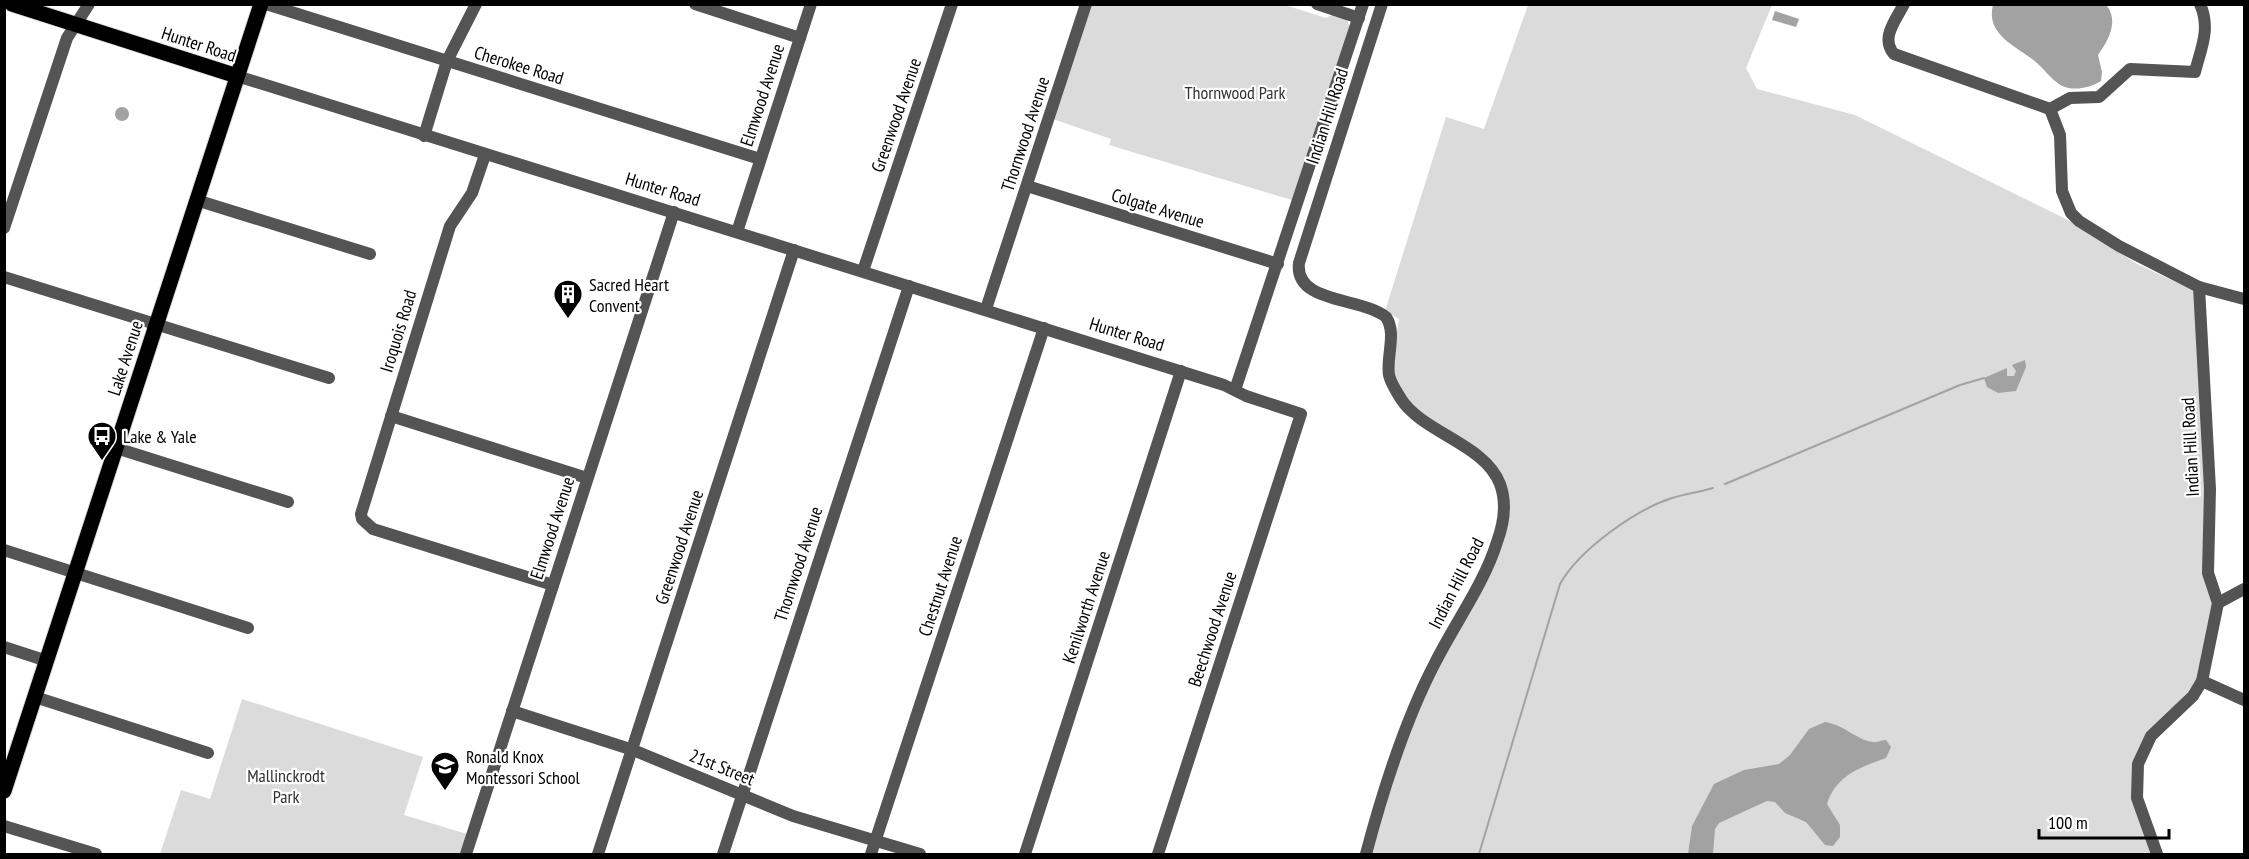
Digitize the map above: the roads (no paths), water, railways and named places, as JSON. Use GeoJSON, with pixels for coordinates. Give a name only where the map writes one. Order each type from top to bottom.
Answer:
{"type":"FeatureCollection","features":[{"type":"Feature","properties":{"kind":"main road","name":"Hunter Road"},"geometry":{"type":"LineString","coordinates":[[12,4],[237,76]]}},
{"type":"Feature","properties":{"kind":"main road","name":"Lake Avenue"},"geometry":{"type":"LineString","coordinates":[[4,792],[261,4]]}},
{"type":"Feature","properties":{"kind":"street"},"geometry":{"type":"LineString","coordinates":[[4,228],[67,38],[89,4]]}},
{"type":"Feature","properties":{"kind":"street","name":"Cherokee Road"},"geometry":{"type":"LineString","coordinates":[[267,4],[760,159]]}},
{"type":"Feature","properties":{"kind":"street"},"geometry":{"type":"LineString","coordinates":[[424,136],[447,61],[476,4]]}},
{"type":"Feature","properties":{"kind":"street"},"geometry":{"type":"LineString","coordinates":[[695,4],[800,38]]}},
{"type":"Feature","properties":{"kind":"street","name":"Elmwood Avenue"},"geometry":{"type":"LineString","coordinates":[[736,232],[811,4]]}},
{"type":"Feature","properties":{"kind":"street","name":"Greenwood Avenue"},"geometry":{"type":"LineString","coordinates":[[863,271],[952,4]]}},
{"type":"Feature","properties":{"kind":"street","name":"Thornwood Avenue"},"geometry":{"type":"LineString","coordinates":[[986,309],[1086,4]]}},
{"type":"Feature","properties":{"kind":"street"},"geometry":{"type":"LineString","coordinates":[[1317,4],[1359,18]]}},
{"type":"Feature","properties":{"kind":"street"},"geometry":{"type":"LineString","coordinates":[[1235,390],[1363,4]]}},
{"type":"Feature","properties":{"kind":"street","name":"Indian Hill Road"},"geometry":{"type":"LineString","coordinates":[[1366,855],[1407,729],[1434,664],[1492,557],[1504,516],[1500,484],[1491,469],[1451,437],[1413,412],[1394,387],[1388,368],[1391,330],[1386,317],[1372,309],[1308,289],[1299,278],[1299,263],[1382,4]]}},
{"type":"Feature","properties":{"kind":"street"},"geometry":{"type":"LineString","coordinates":[[1904,4],[1888,39],[1889,49],[1894,54],[2050,109],[2070,98],[2099,97],[2130,69],[2195,72],[2206,23],[2200,4]]}},
{"type":"Feature","properties":{"kind":"street","name":"Hunter Road"},"geometry":{"type":"LineString","coordinates":[[237,76],[986,309],[1181,371],[1301,414]]}},
{"type":"Feature","properties":{"kind":"street"},"geometry":{"type":"LineString","coordinates":[[2050,109],[2060,135],[2062,191],[2071,213],[2079,221],[2119,246],[2199,287],[2244,298]]}},
{"type":"Feature","properties":{"kind":"street","name":"Iroquois Road"},"geometry":{"type":"LineString","coordinates":[[485,155],[472,193],[450,226],[361,508],[365,523],[373,529],[553,585]]}},
{"type":"Feature","properties":{"kind":"street","name":"Colgate Avenue"},"geometry":{"type":"LineString","coordinates":[[1027,186],[1278,264]]}},
{"type":"Feature","properties":{"kind":"street"},"geometry":{"type":"LineString","coordinates":[[196,200],[370,254]]}},
{"type":"Feature","properties":{"kind":"street","name":"Elmwood Avenue"},"geometry":{"type":"LineString","coordinates":[[466,855],[674,212]]}},
{"type":"Feature","properties":{"kind":"street","name":"Greenwood Avenue"},"geometry":{"type":"LineString","coordinates":[[598,855],[794,250]]}},
{"type":"Feature","properties":{"kind":"street"},"geometry":{"type":"LineString","coordinates":[[4,277],[329,378]]}},
{"type":"Feature","properties":{"kind":"street","name":"Thornwood Avenue"},"geometry":{"type":"LineString","coordinates":[[723,855],[909,286]]}},
{"type":"Feature","properties":{"kind":"street","name":"Indian Hill Road"},"geometry":{"type":"LineString","coordinates":[[2199,287],[2210,489],[2208,573],[2218,603]]}},
{"type":"Feature","properties":{"kind":"street","name":"Chestnut Avenue"},"geometry":{"type":"LineString","coordinates":[[871,855],[1044,328]]}},
{"type":"Feature","properties":{"kind":"street","name":"Kenilworth Avenue"},"geometry":{"type":"LineString","coordinates":[[1025,855],[1181,371]]}},
{"type":"Feature","properties":{"kind":"street","name":"Beechwood Avenue"},"geometry":{"type":"LineString","coordinates":[[1158,855],[1301,414]]}},
{"type":"Feature","properties":{"kind":"street"},"geometry":{"type":"LineString","coordinates":[[391,416],[587,478]]}},
{"type":"Feature","properties":{"kind":"street"},"geometry":{"type":"LineString","coordinates":[[116,448],[288,502]]}},
{"type":"Feature","properties":{"kind":"street"},"geometry":{"type":"LineString","coordinates":[[4,550],[248,628]]}},
{"type":"Feature","properties":{"kind":"street"},"geometry":{"type":"LineString","coordinates":[[2157,855],[2137,798],[2138,764],[2151,736],[2193,696],[2202,681],[2218,603],[2244,589]]}},
{"type":"Feature","properties":{"kind":"street"},"geometry":{"type":"LineString","coordinates":[[4,647],[47,661]]}},
{"type":"Feature","properties":{"kind":"street"},"geometry":{"type":"LineString","coordinates":[[2202,681],[2244,700]]}},
{"type":"Feature","properties":{"kind":"street"},"geometry":{"type":"LineString","coordinates":[[35,697],[208,753]]}},
{"type":"Feature","properties":{"kind":"street","name":"21st Street"},"geometry":{"type":"LineString","coordinates":[[512,711],[633,750],[793,816],[920,855]]}},
{"type":"Feature","properties":{"kind":"street"},"geometry":{"type":"LineString","coordinates":[[4,826],[96,855]]}},
{"type":"Feature","properties":{"kind":"waterway"},"geometry":{"type":"LineString","coordinates":[[1725,484],[1960,385],[1984,378]]}},
{"type":"Feature","properties":{"kind":"waterway"},"geometry":{"type":"LineString","coordinates":[[1479,854],[1560,584],[1580,558],[1625,522],[1672,498],[1713,488]]}},
{"type":"Feature","properties":{"kind":"place","name":"Sacred Heart Convent"},"geometry":{"type":"Point","coordinates":[568,320]}},
{"type":"Feature","properties":{"kind":"place","name":"Lake & Yale"},"geometry":{"type":"Point","coordinates":[102,462]}},
{"type":"Feature","properties":{"kind":"place","name":"Ronald Knox Montessori School"},"geometry":{"type":"Point","coordinates":[445,792]}},
{"type":"Feature","properties":{"kind":"park label","name":"Thornwood Park"},"geometry":{"type":"Point","coordinates":[1235,92]}},
{"type":"Feature","properties":{"kind":"park label","name":"Mallinckrodt Park"},"geometry":{"type":"Point","coordinates":[286,785]}}]}
